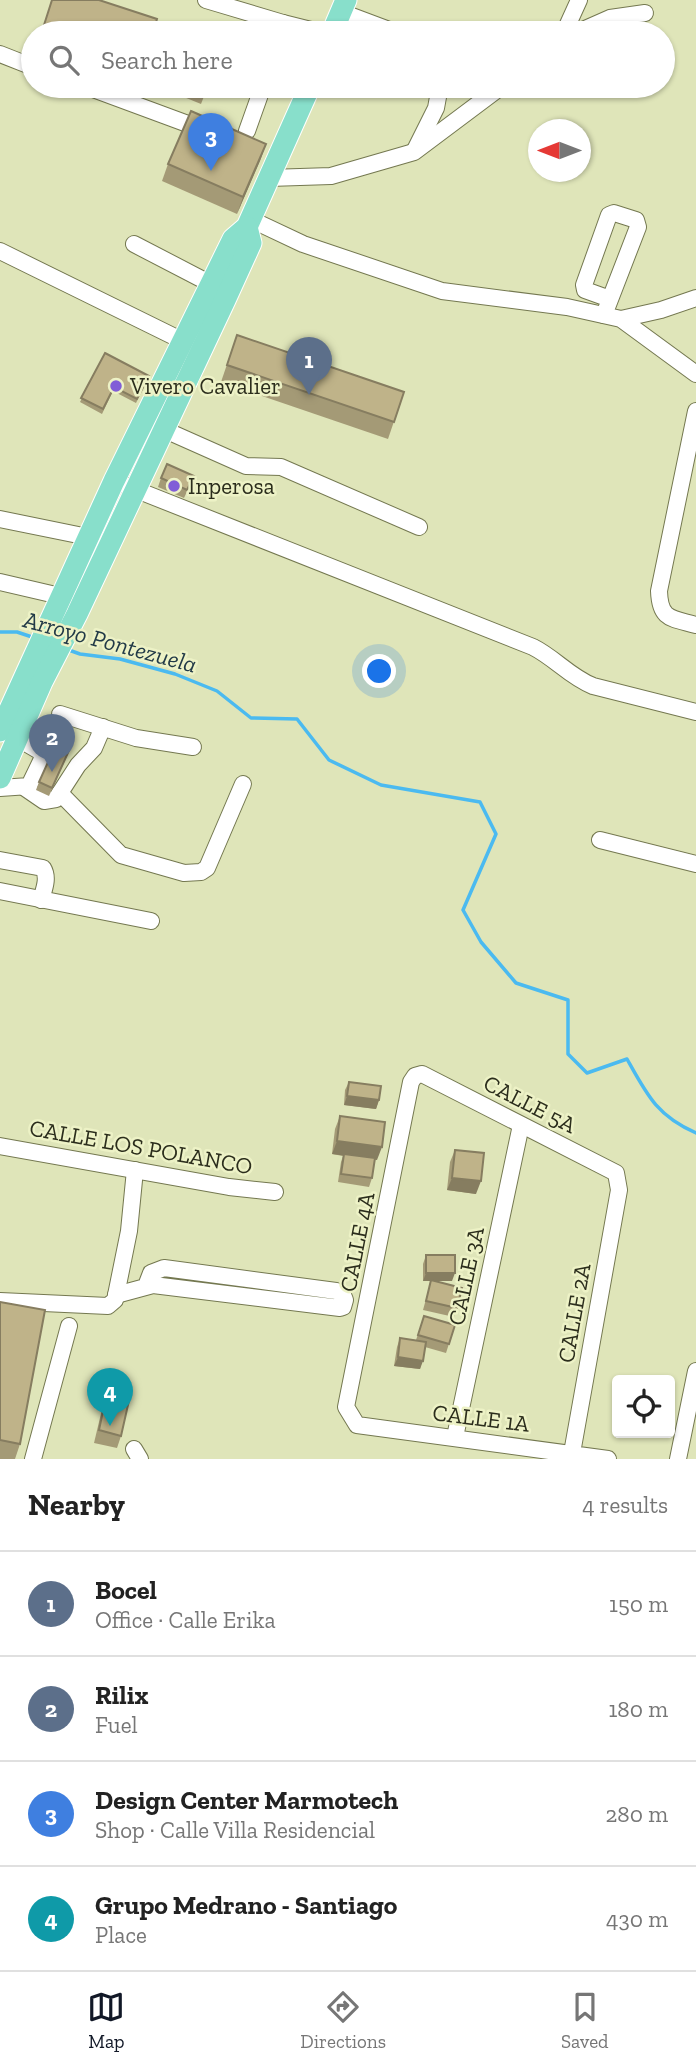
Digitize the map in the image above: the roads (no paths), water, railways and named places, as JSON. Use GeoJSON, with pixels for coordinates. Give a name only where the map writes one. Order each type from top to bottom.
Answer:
{"type":"FeatureCollection","features":[{"type":"Feature","properties":{"kind":"main road"},"geometry":{"type":"LineString","coordinates":[[0,778],[9,735],[33,679],[58,601],[233,239],[248,223],[269,178],[257,146],[299,98]]}},
{"type":"Feature","properties":{"kind":"main road"},"geometry":{"type":"LineString","coordinates":[[33,679],[77,614],[165,430],[251,243],[248,223]]}},
{"type":"Feature","properties":{"kind":"street"},"geometry":{"type":"LineString","coordinates":[[206,0],[262,21]]}},
{"type":"Feature","properties":{"kind":"street"},"geometry":{"type":"LineString","coordinates":[[569,21],[579,0]]}},
{"type":"Feature","properties":{"kind":"street"},"geometry":{"type":"LineString","coordinates":[[344,6],[373,21]]}},
{"type":"Feature","properties":{"kind":"street"},"geometry":{"type":"LineString","coordinates":[[603,21],[645,13]]}},
{"type":"Feature","properties":{"kind":"street"},"geometry":{"type":"LineString","coordinates":[[0,54],[21,62]]}},
{"type":"Feature","properties":{"kind":"street"},"geometry":{"type":"LineString","coordinates":[[117,98],[214,134]]}},
{"type":"Feature","properties":{"kind":"street"},"geometry":{"type":"LineString","coordinates":[[257,146],[262,98]]}},
{"type":"Feature","properties":{"kind":"street"},"geometry":{"type":"LineString","coordinates":[[414,152],[436,108],[438,98]]}},
{"type":"Feature","properties":{"kind":"street"},"geometry":{"type":"LineString","coordinates":[[269,178],[331,176],[414,152],[486,98]]}},
{"type":"Feature","properties":{"kind":"street"},"geometry":{"type":"LineString","coordinates":[[604,315],[638,227],[636,220],[614,213],[610,215],[584,285],[585,290],[610,299]]}},
{"type":"Feature","properties":{"kind":"street"},"geometry":{"type":"LineString","coordinates":[[248,223],[442,291],[567,307],[621,319],[696,373]]}},
{"type":"Feature","properties":{"kind":"street"},"geometry":{"type":"LineString","coordinates":[[134,244],[211,284]]}},
{"type":"Feature","properties":{"kind":"street"},"geometry":{"type":"LineString","coordinates":[[0,251],[183,341]]}},
{"type":"Feature","properties":{"kind":"street"},"geometry":{"type":"LineString","coordinates":[[621,319],[661,310],[696,298]]}},
{"type":"Feature","properties":{"kind":"street"},"geometry":{"type":"LineString","coordinates":[[696,411],[659,591],[660,607],[666,614],[696,625]]}},
{"type":"Feature","properties":{"kind":"street"},"geometry":{"type":"LineString","coordinates":[[165,430],[246,466],[281,467],[419,527]]}},
{"type":"Feature","properties":{"kind":"street"},"geometry":{"type":"LineString","coordinates":[[114,481],[533,648],[548,655],[570,675],[586,683],[696,712]]}},
{"type":"Feature","properties":{"kind":"street"},"geometry":{"type":"LineString","coordinates":[[0,519],[88,537]]}},
{"type":"Feature","properties":{"kind":"street"},"geometry":{"type":"LineString","coordinates":[[0,582],[58,601]]}},
{"type":"Feature","properties":{"kind":"street"},"geometry":{"type":"LineString","coordinates":[[60,714],[136,738],[194,747]]}},
{"type":"Feature","properties":{"kind":"street"},"geometry":{"type":"LineString","coordinates":[[0,789],[25,788],[44,801],[56,799],[78,765],[94,748],[103,727]]}},
{"type":"Feature","properties":{"kind":"street"},"geometry":{"type":"LineString","coordinates":[[9,735],[38,750],[43,757],[32,782],[25,788]]}},
{"type":"Feature","properties":{"kind":"street"},"geometry":{"type":"LineString","coordinates":[[60,793],[121,855],[184,873],[201,872],[207,868],[243,785]]}},
{"type":"Feature","properties":{"kind":"street"},"geometry":{"type":"LineString","coordinates":[[600,840],[696,864]]}},
{"type":"Feature","properties":{"kind":"street"},"geometry":{"type":"LineString","coordinates":[[0,860],[43,868],[46,880],[41,900]]}},
{"type":"Feature","properties":{"kind":"street"},"geometry":{"type":"LineString","coordinates":[[0,891],[151,921]]}},
{"type":"Feature","properties":{"kind":"street","name":"CALLE 5A"},"geometry":{"type":"LineString","coordinates":[[415,1076],[422,1074],[616,1173],[618,1182]]}},
{"type":"Feature","properties":{"kind":"street","name":"CALLE 4A"},"geometry":{"type":"LineString","coordinates":[[352,1417],[346,1407],[411,1082],[415,1076]]}},
{"type":"Feature","properties":{"kind":"street","name":"CALLE 3A"},"geometry":{"type":"LineString","coordinates":[[455,1437],[521,1125]]}},
{"type":"Feature","properties":{"kind":"street","name":"CALLE LOS POLANCO"},"geometry":{"type":"LineString","coordinates":[[0,1146],[229,1187],[275,1192]]}},
{"type":"Feature","properties":{"kind":"street"},"geometry":{"type":"LineString","coordinates":[[0,1301],[108,1306],[116,1295],[129,1231],[135,1170]]}},
{"type":"Feature","properties":{"kind":"street","name":"CALLE 2A"},"geometry":{"type":"LineString","coordinates":[[572,1453],[620,1190],[618,1182]]}},
{"type":"Feature","properties":{"kind":"street"},"geometry":{"type":"LineString","coordinates":[[116,1295],[153,1285],[340,1308],[345,1300],[343,1295],[336,1291],[164,1268],[151,1273],[146,1286]]}},
{"type":"Feature","properties":{"kind":"street"},"geometry":{"type":"LineString","coordinates":[[33,1459],[69,1326]]}},
{"type":"Feature","properties":{"kind":"street"},"geometry":{"type":"LineString","coordinates":[[678,1459],[696,1371]]}},
{"type":"Feature","properties":{"kind":"street","name":"CALLE 1A"},"geometry":{"type":"LineString","coordinates":[[352,1417],[357,1425],[608,1459]]}},
{"type":"Feature","properties":{"kind":"waterway","name":"Arroyo Pontezuela"},"geometry":{"type":"LineString","coordinates":[[0,632],[17,632],[35,638]]}},
{"type":"Feature","properties":{"kind":"waterway","name":"Arroyo Pontezuela"},"geometry":{"type":"LineString","coordinates":[[66,649],[80,654],[120,659],[175,674],[217,691],[251,718],[297,719],[329,760],[381,785],[480,802],[496,834],[463,910],[481,942],[516,983],[568,1000],[568,1054],[587,1073],[627,1059],[662,1112],[696,1133]]}},
{"type":"Feature","properties":{"kind":"place","name":"Design Center Marmotech"},"geometry":{"type":"Point","coordinates":[211,171]}},
{"type":"Feature","properties":{"kind":"place","name":"Vivero Cavalier"},"geometry":{"type":"Point","coordinates":[116,386]}},
{"type":"Feature","properties":{"kind":"place","name":"Bocel"},"geometry":{"type":"Point","coordinates":[309,395]}},
{"type":"Feature","properties":{"kind":"place","name":"Inperosa"},"geometry":{"type":"Point","coordinates":[174,486]}},
{"type":"Feature","properties":{"kind":"place","name":"Rilix"},"geometry":{"type":"Point","coordinates":[52,772]}},
{"type":"Feature","properties":{"kind":"place","name":"Grupo Medrano - Santiago"},"geometry":{"type":"Point","coordinates":[110,1426]}}]}
